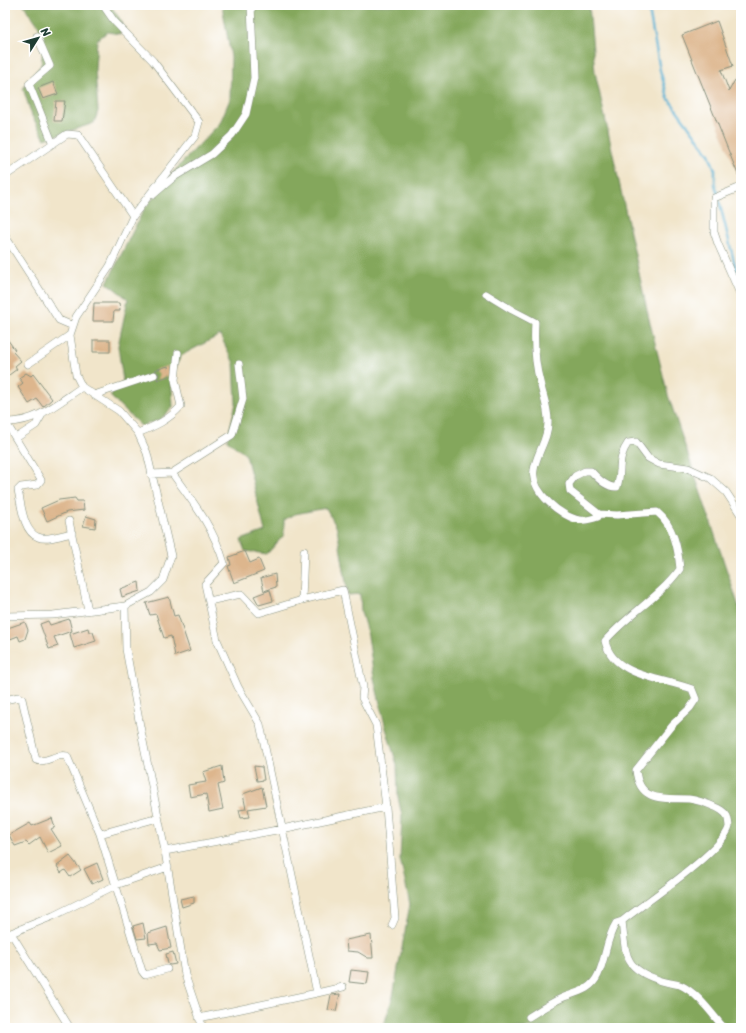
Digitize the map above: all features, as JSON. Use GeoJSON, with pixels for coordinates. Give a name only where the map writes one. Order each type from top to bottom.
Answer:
{"type":"FeatureCollection","features":[{"type":"Feature","properties":{"kind":"street"},"geometry":{"type":"LineString","coordinates":[[5,616],[53,615],[125,606],[151,592],[163,580],[171,556],[147,453],[138,433],[119,411],[82,386],[76,375],[70,335],[76,317],[110,266],[132,216],[195,136],[199,122],[153,61],[114,21],[103,5]]}},
{"type":"Feature","properties":{"kind":"street"},"geometry":{"type":"LineString","coordinates":[[141,206],[174,177],[212,154],[232,135],[246,114],[254,78],[251,5]]}},
{"type":"Feature","properties":{"kind":"street"},"geometry":{"type":"LineString","coordinates":[[37,36],[50,66],[29,84],[53,144]]}},
{"type":"Feature","properties":{"kind":"street"},"geometry":{"type":"LineString","coordinates":[[5,176],[67,134],[78,135],[132,216]]}},
{"type":"Feature","properties":{"kind":"street"},"geometry":{"type":"LineString","coordinates":[[741,187],[714,198],[714,232],[741,296]]}},
{"type":"Feature","properties":{"kind":"street"},"geometry":{"type":"LineString","coordinates":[[5,236],[60,320],[73,326]]}},
{"type":"Feature","properties":{"kind":"street"},"geometry":{"type":"LineString","coordinates":[[486,294],[535,322],[540,382],[546,400],[549,422],[533,472],[535,484],[545,498],[563,515],[580,520],[589,520],[598,517],[599,514]]}},
{"type":"Feature","properties":{"kind":"street"},"geometry":{"type":"LineString","coordinates":[[28,364],[70,335]]}},
{"type":"Feature","properties":{"kind":"street"},"geometry":{"type":"LineString","coordinates":[[138,433],[163,422],[174,414],[181,406],[175,380],[178,353]]}},
{"type":"Feature","properties":{"kind":"street"},"geometry":{"type":"LineString","coordinates":[[151,474],[172,473],[232,435],[243,399],[239,364]]}},
{"type":"Feature","properties":{"kind":"street"},"geometry":{"type":"LineString","coordinates":[[94,395],[154,375]]}},
{"type":"Feature","properties":{"kind":"street"},"geometry":{"type":"LineString","coordinates":[[5,421],[25,420],[43,413],[82,386]]}},
{"type":"Feature","properties":{"kind":"street"},"geometry":{"type":"LineString","coordinates":[[16,438],[36,425],[43,413]]}},
{"type":"Feature","properties":{"kind":"street"},"geometry":{"type":"LineString","coordinates":[[5,421],[40,480],[37,485],[21,487],[18,490],[28,528],[37,537],[45,538],[72,533]]}},
{"type":"Feature","properties":{"kind":"street"},"geometry":{"type":"LineString","coordinates":[[529,1017],[564,997],[578,994],[592,984],[599,974],[610,933],[616,923],[622,921],[690,870],[725,835],[729,826],[727,816],[718,808],[704,802],[688,799],[668,800],[656,797],[643,790],[637,781],[636,770],[696,699],[692,689],[633,672],[614,660],[608,651],[605,641],[617,627],[647,604],[680,570],[678,545],[664,518],[657,512],[617,515],[599,514],[570,491],[569,484],[575,476],[585,470],[591,472],[611,487],[617,487],[620,479],[621,453],[628,443],[636,442],[648,458],[659,464],[688,468],[710,478],[726,492],[741,515]]}},
{"type":"Feature","properties":{"kind":"street"},"geometry":{"type":"LineString","coordinates":[[172,473],[204,517],[219,546],[224,563],[205,584],[208,601],[217,640],[238,686],[260,724],[317,993]]}},
{"type":"Feature","properties":{"kind":"street"},"geometry":{"type":"LineString","coordinates":[[69,521],[88,610]]}},
{"type":"Feature","properties":{"kind":"street"},"geometry":{"type":"LineString","coordinates":[[302,600],[304,551]]}},
{"type":"Feature","properties":{"kind":"street"},"geometry":{"type":"LineString","coordinates":[[208,601],[241,594],[259,613],[343,590],[363,687],[362,698],[376,725],[386,806],[395,918],[392,925]]}},
{"type":"Feature","properties":{"kind":"street"},"geometry":{"type":"LineString","coordinates":[[125,606],[126,649],[168,867],[185,975],[203,1028]]}},
{"type":"Feature","properties":{"kind":"street"},"geometry":{"type":"LineString","coordinates":[[5,700],[18,697],[22,699],[36,760],[39,761],[63,755],[67,756],[100,834],[142,971],[145,975],[167,969]]}},
{"type":"Feature","properties":{"kind":"street"},"geometry":{"type":"LineString","coordinates":[[165,851],[282,829],[386,806]]}},
{"type":"Feature","properties":{"kind":"street"},"geometry":{"type":"LineString","coordinates":[[100,834],[158,818]]}},
{"type":"Feature","properties":{"kind":"street"},"geometry":{"type":"LineString","coordinates":[[70,1028],[8,935],[53,916],[116,885],[168,867]]}},
{"type":"Feature","properties":{"kind":"street"},"geometry":{"type":"LineString","coordinates":[[622,921],[626,956],[631,966],[658,980],[681,986],[696,997],[724,1028]]}},
{"type":"Feature","properties":{"kind":"street"},"geometry":{"type":"LineString","coordinates":[[199,1018],[343,987]]}},
{"type":"Feature","properties":{"kind":"green space"},"geometry":{"type":"Polygon","coordinates":[[[24,5],[110,5],[122,22],[120,34],[107,32],[97,40],[95,69],[98,111],[94,123],[45,139],[32,116],[23,88],[41,65],[43,48],[39,26],[24,5]]]}},
{"type":"Feature","properties":{"kind":"green space"},"geometry":{"type":"Polygon","coordinates":[[[222,5],[589,5],[595,72],[649,319],[668,395],[741,613],[741,1028],[383,1028],[393,996],[410,904],[400,859],[402,816],[398,797],[397,765],[385,725],[374,678],[368,636],[361,612],[360,594],[348,595],[337,528],[326,508],[295,514],[284,520],[284,535],[267,554],[245,551],[241,540],[265,531],[246,455],[227,440],[236,403],[234,363],[220,335],[182,355],[171,374],[173,407],[160,420],[141,426],[110,396],[123,381],[118,346],[128,299],[107,283],[144,209],[176,169],[220,123],[230,99],[231,57],[222,5]]]}},
{"type":"Feature","properties":{"kind":"building"},"geometry":{"type":"Polygon","coordinates":[[[717,21],[733,66],[721,70],[729,91],[735,80],[741,84],[741,182],[682,35],[717,21]]]}},
{"type":"Feature","properties":{"kind":"building"},"geometry":{"type":"Polygon","coordinates":[[[53,82],[58,94],[43,99],[38,88],[53,82]]]}},
{"type":"Feature","properties":{"kind":"building"},"geometry":{"type":"Polygon","coordinates":[[[56,101],[65,101],[62,121],[54,121],[56,101]]]}},
{"type":"Feature","properties":{"kind":"building"},"geometry":{"type":"Polygon","coordinates":[[[94,303],[119,303],[120,311],[114,311],[113,321],[93,321],[94,303]]]}},
{"type":"Feature","properties":{"kind":"building"},"geometry":{"type":"Polygon","coordinates":[[[5,336],[15,350],[13,352],[21,361],[15,366],[17,369],[5,378],[5,336]]]}},
{"type":"Feature","properties":{"kind":"building"},"geometry":{"type":"Polygon","coordinates":[[[93,340],[110,340],[110,352],[93,352],[93,340]]]}},
{"type":"Feature","properties":{"kind":"building"},"geometry":{"type":"Polygon","coordinates":[[[168,366],[169,376],[157,380],[159,374],[155,370],[168,366]]]}},
{"type":"Feature","properties":{"kind":"building"},"geometry":{"type":"Polygon","coordinates":[[[26,373],[31,376],[33,374],[52,399],[43,407],[37,399],[29,404],[18,387],[23,383],[19,378],[26,373]]]}},
{"type":"Feature","properties":{"kind":"building"},"geometry":{"type":"Polygon","coordinates":[[[75,498],[77,501],[83,501],[84,510],[67,512],[47,521],[41,508],[59,500],[75,498]]]}},
{"type":"Feature","properties":{"kind":"building"},"geometry":{"type":"Polygon","coordinates":[[[86,516],[96,519],[95,528],[83,526],[86,516]]]}},
{"type":"Feature","properties":{"kind":"building"},"geometry":{"type":"Polygon","coordinates":[[[245,551],[250,563],[259,559],[264,571],[234,583],[228,566],[231,565],[229,557],[245,551]]]}},
{"type":"Feature","properties":{"kind":"building"},"geometry":{"type":"Polygon","coordinates":[[[275,574],[276,587],[264,591],[261,578],[275,574]]]}},
{"type":"Feature","properties":{"kind":"building"},"geometry":{"type":"Polygon","coordinates":[[[139,582],[140,591],[122,597],[120,589],[139,582]]]}},
{"type":"Feature","properties":{"kind":"building"},"geometry":{"type":"Polygon","coordinates":[[[270,590],[273,601],[259,605],[254,596],[270,590]]]}},
{"type":"Feature","properties":{"kind":"building"},"geometry":{"type":"Polygon","coordinates":[[[169,597],[174,616],[178,615],[190,651],[175,656],[171,636],[164,638],[156,614],[150,615],[146,603],[169,597]]]}},
{"type":"Feature","properties":{"kind":"building"},"geometry":{"type":"Polygon","coordinates":[[[69,619],[72,631],[54,637],[58,646],[49,649],[40,624],[48,621],[50,625],[69,619]]]}},
{"type":"Feature","properties":{"kind":"building"},"geometry":{"type":"Polygon","coordinates":[[[25,622],[28,630],[25,639],[20,641],[18,636],[5,641],[5,629],[25,622]]]}},
{"type":"Feature","properties":{"kind":"building"},"geometry":{"type":"Polygon","coordinates":[[[88,628],[89,632],[93,632],[96,641],[74,648],[70,634],[88,628]]]}},
{"type":"Feature","properties":{"kind":"building"},"geometry":{"type":"Polygon","coordinates":[[[222,766],[224,783],[218,785],[223,809],[209,812],[206,794],[190,797],[188,785],[206,782],[203,772],[222,766]]]}},
{"type":"Feature","properties":{"kind":"building"},"geometry":{"type":"Polygon","coordinates":[[[254,766],[262,767],[264,780],[257,781],[254,766]]]}},
{"type":"Feature","properties":{"kind":"building"},"geometry":{"type":"Polygon","coordinates":[[[262,787],[266,806],[248,809],[250,817],[241,818],[239,810],[246,809],[243,794],[262,787]]]}},
{"type":"Feature","properties":{"kind":"building"},"geometry":{"type":"Polygon","coordinates":[[[52,818],[55,827],[51,829],[62,846],[48,853],[40,837],[29,845],[26,842],[15,846],[9,835],[30,823],[32,826],[52,818]]]}},
{"type":"Feature","properties":{"kind":"building"},"geometry":{"type":"Polygon","coordinates":[[[70,856],[81,870],[70,877],[65,870],[61,873],[57,866],[70,856]]]}},
{"type":"Feature","properties":{"kind":"building"},"geometry":{"type":"Polygon","coordinates":[[[97,863],[103,879],[92,884],[84,869],[97,863]]]}},
{"type":"Feature","properties":{"kind":"building"},"geometry":{"type":"Polygon","coordinates":[[[194,896],[194,903],[182,907],[180,899],[194,896]]]}},
{"type":"Feature","properties":{"kind":"building"},"geometry":{"type":"Polygon","coordinates":[[[143,923],[146,938],[137,939],[133,926],[143,923]]]}},
{"type":"Feature","properties":{"kind":"building"},"geometry":{"type":"Polygon","coordinates":[[[167,927],[171,948],[160,950],[157,943],[149,944],[148,933],[167,927]]]}},
{"type":"Feature","properties":{"kind":"building"},"geometry":{"type":"Polygon","coordinates":[[[371,935],[373,958],[368,958],[358,952],[347,951],[346,940],[371,935]]]}},
{"type":"Feature","properties":{"kind":"building"},"geometry":{"type":"Polygon","coordinates":[[[173,952],[176,964],[170,965],[168,964],[166,954],[173,952]]]}},
{"type":"Feature","properties":{"kind":"building"},"geometry":{"type":"Polygon","coordinates":[[[351,970],[369,972],[367,984],[349,982],[351,970]]]}},
{"type":"Feature","properties":{"kind":"building"},"geometry":{"type":"Polygon","coordinates":[[[340,994],[336,1011],[328,1010],[331,995],[340,994]]]}},
{"type":"Feature","properties":{"kind":"waterway"},"geometry":{"type":"LineString","coordinates":[[648,5],[660,70],[668,98],[709,154],[715,170],[715,184],[740,286]]}}]}
